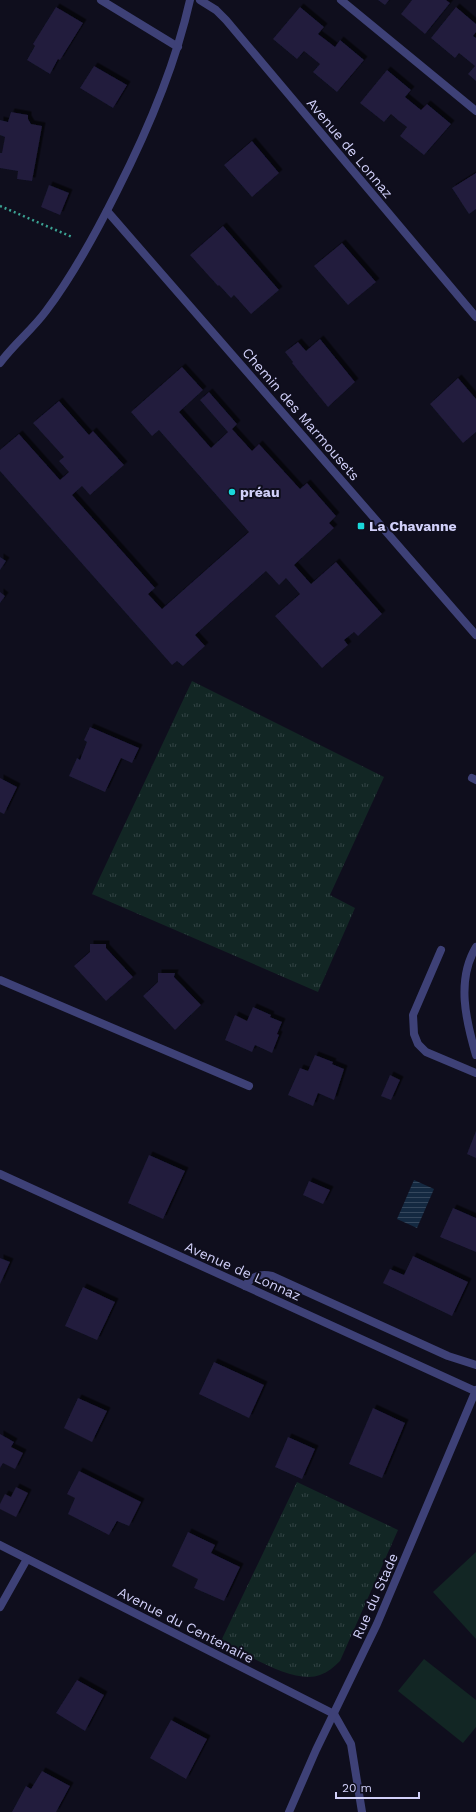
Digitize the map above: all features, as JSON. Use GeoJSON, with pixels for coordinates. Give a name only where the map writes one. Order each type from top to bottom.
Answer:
{"type":"FeatureCollection","features":[{"type":"Feature","properties":{"kind":"street"},"geometry":{"type":"LineString","coordinates":[[101,0],[178,47]]}},
{"type":"Feature","properties":{"kind":"street"},"geometry":{"type":"LineString","coordinates":[[0,363],[14,345],[45,313],[107,211],[168,78],[178,47],[190,0]]}},
{"type":"Feature","properties":{"kind":"street","name":"Avenue de Lonnaz"},"geometry":{"type":"LineString","coordinates":[[200,0],[216,10],[226,20],[476,317]]}},
{"type":"Feature","properties":{"kind":"street"},"geometry":{"type":"LineString","coordinates":[[341,0],[476,111]]}},
{"type":"Feature","properties":{"kind":"street","name":"Chemin des Marmousets"},"geometry":{"type":"LineString","coordinates":[[107,211],[476,635]]}},
{"type":"Feature","properties":{"kind":"street"},"geometry":{"type":"LineString","coordinates":[[476,947],[469,958],[463,994],[468,1028],[476,1056]]}},
{"type":"Feature","properties":{"kind":"street"},"geometry":{"type":"LineString","coordinates":[[441,950],[413,1015],[414,1034],[418,1044],[426,1052],[476,1073]]}},
{"type":"Feature","properties":{"kind":"street"},"geometry":{"type":"LineString","coordinates":[[0,980],[249,1086]]}},
{"type":"Feature","properties":{"kind":"street","name":"Avenue de Lonnaz"},"geometry":{"type":"LineString","coordinates":[[0,1174],[476,1391]]}},
{"type":"Feature","properties":{"kind":"street"},"geometry":{"type":"LineString","coordinates":[[245,1286],[250,1280],[257,1276],[265,1274],[272,1276],[448,1356],[476,1365]]}},
{"type":"Feature","properties":{"kind":"street","name":"Rue du Stade"},"geometry":{"type":"LineString","coordinates":[[288,1812],[398,1578],[476,1391]]}},
{"type":"Feature","properties":{"kind":"street","name":"Avenue du Centenaire"},"geometry":{"type":"LineString","coordinates":[[0,1545],[334,1714]]}},
{"type":"Feature","properties":{"kind":"street"},"geometry":{"type":"LineString","coordinates":[[0,1607],[27,1559]]}},
{"type":"Feature","properties":{"kind":"street"},"geometry":{"type":"LineString","coordinates":[[334,1714],[351,1744],[362,1812]]}},
{"type":"Feature","properties":{"kind":"path"},"geometry":{"type":"LineString","coordinates":[[0,206],[88,244]]}},
{"type":"Feature","properties":{"kind":"green space"},"geometry":{"type":"Polygon","coordinates":[[[192,681],[384,777],[330,895],[355,908],[318,992],[92,894],[192,681]]]}},
{"type":"Feature","properties":{"kind":"green space"},"geometry":{"type":"Polygon","coordinates":[[[297,1482],[398,1530],[340,1661],[326,1672],[309,1677],[297,1676],[284,1672],[256,1660],[221,1641],[297,1482]]]}},
{"type":"Feature","properties":{"kind":"green space"},"geometry":{"type":"Polygon","coordinates":[[[476,1552],[476,1639],[433,1592],[476,1552]]]}},
{"type":"Feature","properties":{"kind":"green space"},"geometry":{"type":"Polygon","coordinates":[[[424,1659],[476,1700],[476,1727],[463,1743],[398,1691],[424,1659]]]}},
{"type":"Feature","properties":{"kind":"water"},"geometry":{"type":"Polygon","coordinates":[[[414,1180],[434,1189],[417,1228],[397,1219],[414,1180]]]}},
{"type":"Feature","properties":{"kind":"building"},"geometry":{"type":"Polygon","coordinates":[[[378,0],[389,0],[385,5],[378,0]]]}},
{"type":"Feature","properties":{"kind":"building"},"geometry":{"type":"Polygon","coordinates":[[[412,0],[446,0],[450,3],[425,34],[401,14],[412,0]]]}},
{"type":"Feature","properties":{"kind":"building"},"geometry":{"type":"Polygon","coordinates":[[[56,7],[83,23],[60,60],[58,59],[50,74],[27,60],[35,46],[33,44],[56,7]]]}},
{"type":"Feature","properties":{"kind":"building"},"geometry":{"type":"Polygon","coordinates":[[[300,7],[324,27],[318,34],[335,47],[340,40],[364,60],[337,92],[313,72],[320,64],[304,51],[297,59],[273,39],[300,7]]]}},
{"type":"Feature","properties":{"kind":"building"},"geometry":{"type":"Polygon","coordinates":[[[456,7],[476,24],[476,32],[473,36],[476,38],[476,81],[468,74],[475,66],[459,53],[455,58],[431,38],[456,7]]]}},
{"type":"Feature","properties":{"kind":"building"},"geometry":{"type":"Polygon","coordinates":[[[94,66],[127,85],[113,108],[80,88],[94,66]]]}},
{"type":"Feature","properties":{"kind":"building"},"geometry":{"type":"Polygon","coordinates":[[[387,70],[411,90],[405,97],[421,110],[427,104],[451,124],[424,155],[400,136],[407,127],[391,114],[384,122],[360,103],[387,70]]]}},
{"type":"Feature","properties":{"kind":"building"},"geometry":{"type":"Polygon","coordinates":[[[11,112],[28,115],[28,119],[31,124],[42,126],[32,181],[17,179],[18,171],[0,168],[0,153],[2,153],[5,137],[0,135],[0,120],[8,122],[11,112]]]}},
{"type":"Feature","properties":{"kind":"building"},"geometry":{"type":"Polygon","coordinates":[[[252,141],[279,173],[252,197],[224,165],[252,141]]]}},
{"type":"Feature","properties":{"kind":"building"},"geometry":{"type":"Polygon","coordinates":[[[476,173],[476,209],[469,214],[452,188],[476,173]]]}},
{"type":"Feature","properties":{"kind":"building"},"geometry":{"type":"Polygon","coordinates":[[[49,185],[69,193],[60,215],[41,207],[49,185]]]}},
{"type":"Feature","properties":{"kind":"building"},"geometry":{"type":"Polygon","coordinates":[[[223,226],[279,290],[251,314],[234,295],[231,298],[219,285],[218,286],[190,255],[223,226]]]}},
{"type":"Feature","properties":{"kind":"building"},"geometry":{"type":"Polygon","coordinates":[[[342,243],[376,282],[348,305],[314,266],[342,243]]]}},
{"type":"Feature","properties":{"kind":"building"},"geometry":{"type":"Polygon","coordinates":[[[320,339],[355,382],[328,407],[292,363],[293,362],[285,352],[298,342],[306,351],[320,339]]]}},
{"type":"Feature","properties":{"kind":"building"},"geometry":{"type":"Polygon","coordinates":[[[182,367],[203,390],[179,412],[211,448],[228,432],[200,400],[209,392],[237,424],[232,429],[252,451],[259,444],[300,489],[307,483],[336,516],[329,523],[334,528],[294,565],[311,584],[336,562],[382,614],[358,636],[354,632],[344,640],[348,645],[322,668],[275,616],[300,594],[286,578],[279,585],[266,571],[195,635],[205,646],[183,666],[177,661],[172,665],[0,471],[0,450],[19,434],[60,480],[69,472],[59,461],[64,457],[33,423],[59,401],[89,435],[93,431],[124,465],[90,495],[82,486],[72,495],[155,588],[148,594],[162,609],[249,532],[159,430],[152,436],[131,412],[182,367]]]}},
{"type":"Feature","properties":{"kind":"building"},"geometry":{"type":"Polygon","coordinates":[[[458,378],[476,399],[476,432],[463,443],[430,404],[458,378]]]}},
{"type":"Feature","properties":{"kind":"building"},"geometry":{"type":"Polygon","coordinates":[[[0,557],[6,561],[0,570],[0,557]]]}},
{"type":"Feature","properties":{"kind":"building"},"geometry":{"type":"Polygon","coordinates":[[[0,592],[5,596],[0,603],[0,592]]]}},
{"type":"Feature","properties":{"kind":"building"},"geometry":{"type":"Polygon","coordinates":[[[90,727],[139,748],[132,763],[121,758],[105,792],[69,776],[77,758],[80,760],[87,742],[84,740],[90,727]]]}},
{"type":"Feature","properties":{"kind":"building"},"geometry":{"type":"Polygon","coordinates":[[[0,778],[17,787],[4,814],[0,812],[0,778]]]}},
{"type":"Feature","properties":{"kind":"building"},"geometry":{"type":"Polygon","coordinates":[[[90,944],[106,944],[106,948],[133,977],[106,1001],[74,966],[90,952],[90,944]]]}},
{"type":"Feature","properties":{"kind":"building"},"geometry":{"type":"Polygon","coordinates":[[[158,973],[175,973],[174,977],[201,1005],[175,1030],[143,996],[158,982],[158,973]]]}},
{"type":"Feature","properties":{"kind":"building"},"geometry":{"type":"Polygon","coordinates":[[[253,1007],[282,1022],[272,1053],[255,1045],[252,1052],[225,1040],[235,1015],[247,1021],[253,1007]]]}},
{"type":"Feature","properties":{"kind":"building"},"geometry":{"type":"Polygon","coordinates":[[[315,1055],[333,1062],[332,1064],[344,1069],[334,1100],[318,1093],[313,1106],[288,1095],[300,1068],[308,1071],[315,1055]]]}},
{"type":"Feature","properties":{"kind":"building"},"geometry":{"type":"Polygon","coordinates":[[[390,1075],[400,1080],[391,1100],[381,1096],[390,1075]]]}},
{"type":"Feature","properties":{"kind":"building"},"geometry":{"type":"Polygon","coordinates":[[[476,1131],[476,1158],[467,1154],[476,1131]]]}},
{"type":"Feature","properties":{"kind":"building"},"geometry":{"type":"Polygon","coordinates":[[[149,1155],[185,1171],[163,1219],[128,1203],[149,1155]]]}},
{"type":"Feature","properties":{"kind":"building"},"geometry":{"type":"Polygon","coordinates":[[[309,1181],[330,1190],[323,1204],[303,1195],[309,1181]]]}},
{"type":"Feature","properties":{"kind":"building"},"geometry":{"type":"Polygon","coordinates":[[[453,1208],[476,1218],[476,1252],[440,1237],[453,1208]]]}},
{"type":"Feature","properties":{"kind":"building"},"geometry":{"type":"Polygon","coordinates":[[[413,1256],[468,1282],[452,1316],[383,1283],[390,1269],[404,1275],[413,1256]]]}},
{"type":"Feature","properties":{"kind":"building"},"geometry":{"type":"Polygon","coordinates":[[[0,1258],[10,1262],[0,1284],[0,1258]]]}},
{"type":"Feature","properties":{"kind":"building"},"geometry":{"type":"Polygon","coordinates":[[[83,1287],[115,1302],[97,1340],[65,1326],[83,1287]]]}},
{"type":"Feature","properties":{"kind":"building"},"geometry":{"type":"Polygon","coordinates":[[[214,1362],[264,1385],[249,1418],[199,1394],[214,1362]]]}},
{"type":"Feature","properties":{"kind":"building"},"geometry":{"type":"Polygon","coordinates":[[[78,1398],[107,1411],[92,1442],[64,1428],[78,1398]]]}},
{"type":"Feature","properties":{"kind":"building"},"geometry":{"type":"Polygon","coordinates":[[[373,1408],[405,1423],[382,1478],[349,1464],[373,1408]]]}},
{"type":"Feature","properties":{"kind":"building"},"geometry":{"type":"Polygon","coordinates":[[[0,1434],[14,1442],[11,1447],[23,1453],[15,1469],[3,1463],[0,1468],[0,1434]]]}},
{"type":"Feature","properties":{"kind":"building"},"geometry":{"type":"Polygon","coordinates":[[[288,1437],[315,1449],[302,1479],[275,1467],[288,1437]]]}},
{"type":"Feature","properties":{"kind":"building"},"geometry":{"type":"Polygon","coordinates":[[[79,1471],[141,1502],[129,1526],[117,1521],[109,1535],[68,1514],[75,1498],[67,1494],[79,1471]]]}},
{"type":"Feature","properties":{"kind":"building"},"geometry":{"type":"Polygon","coordinates":[[[16,1487],[28,1493],[16,1517],[0,1509],[0,1504],[5,1494],[11,1497],[16,1487]]]}},
{"type":"Feature","properties":{"kind":"building"},"geometry":{"type":"Polygon","coordinates":[[[188,1532],[215,1545],[211,1553],[240,1567],[224,1601],[194,1588],[198,1579],[172,1566],[188,1532]]]}},
{"type":"Feature","properties":{"kind":"building"},"geometry":{"type":"Polygon","coordinates":[[[77,1680],[104,1695],[85,1731],[56,1713],[77,1680]]]}},
{"type":"Feature","properties":{"kind":"building"},"geometry":{"type":"Polygon","coordinates":[[[171,1720],[207,1739],[186,1779],[150,1758],[171,1720]]]}},
{"type":"Feature","properties":{"kind":"building"},"geometry":{"type":"Polygon","coordinates":[[[42,1771],[70,1786],[56,1812],[12,1812],[26,1786],[31,1789],[42,1771]]]}},
{"type":"Feature","properties":{"kind":"place","name":"préau"},"geometry":{"type":"Point","coordinates":[232,492]}},
{"type":"Feature","properties":{"kind":"place","name":"La Chavanne"},"geometry":{"type":"Point","coordinates":[361,526]}}]}
